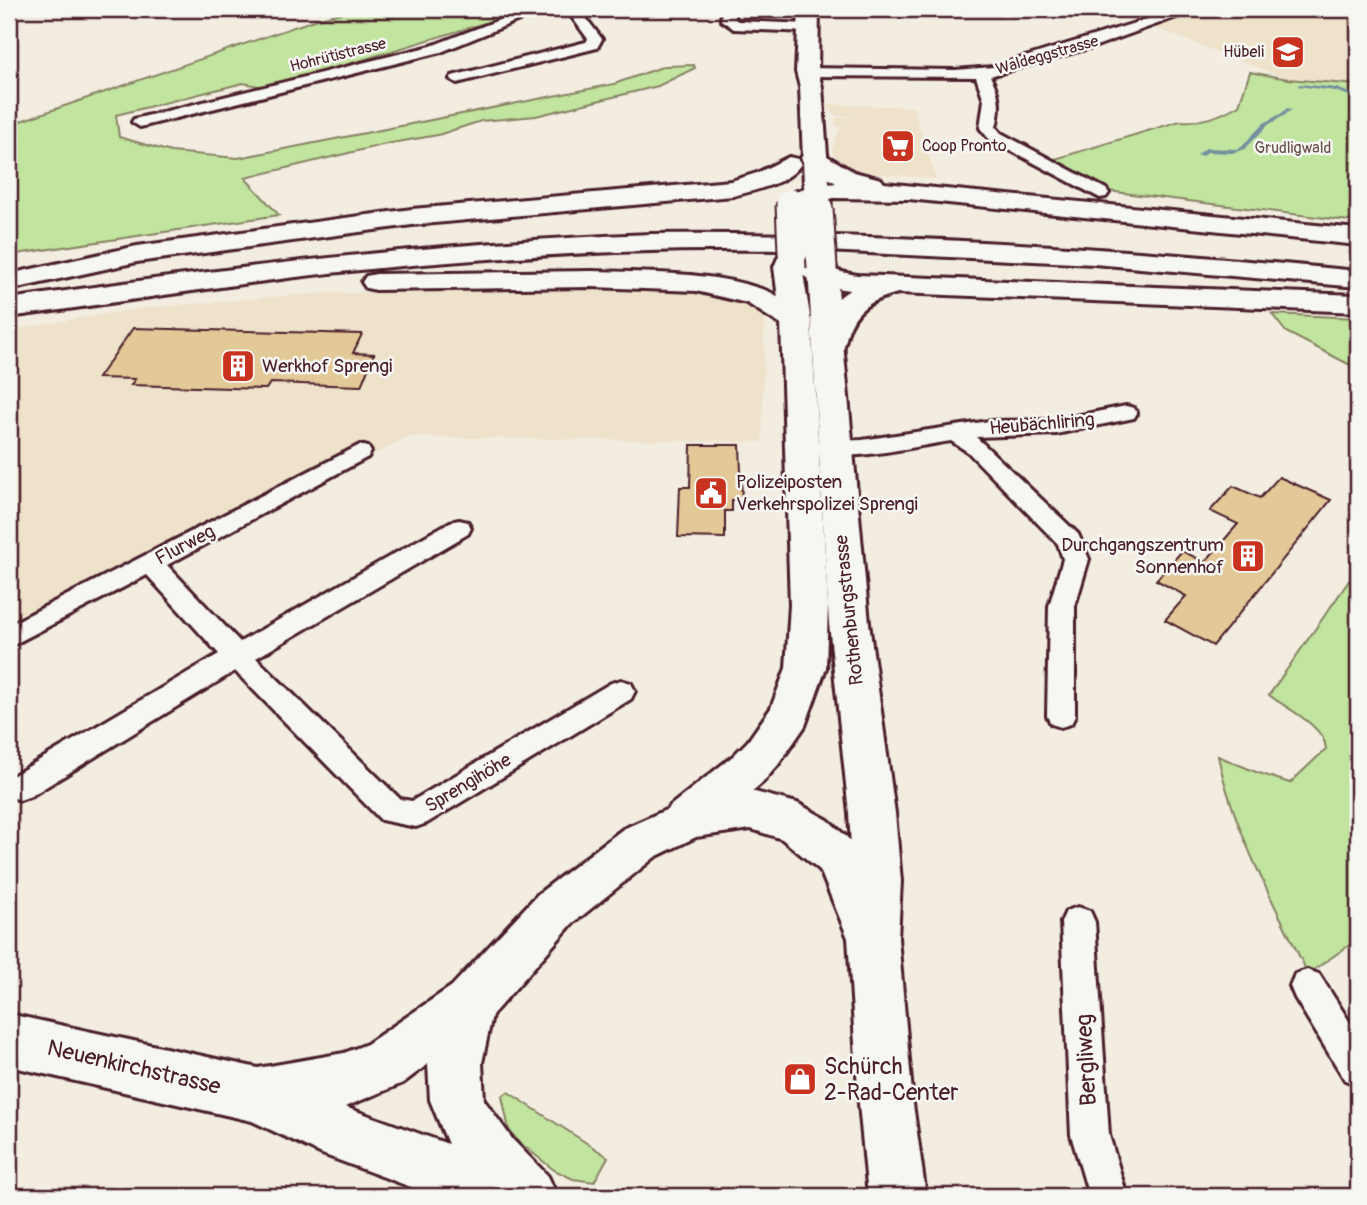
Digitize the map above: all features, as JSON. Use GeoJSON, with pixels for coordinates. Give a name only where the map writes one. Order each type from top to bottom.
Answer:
{"type":"FeatureCollection","features":[{"type":"Feature","properties":{"kind":"main road","name":"Rothenburgstrasse"},"geometry":{"type":"LineString","coordinates":[[809,18],[807,72],[811,87],[797,155],[806,201],[806,266],[796,322],[849,623],[872,813],[877,881],[873,938]]}},
{"type":"Feature","properties":{"kind":"main road","name":"Rothenburgstrasse"},"geometry":{"type":"LineString","coordinates":[[788,116],[807,72]]}},
{"type":"Feature","properties":{"kind":"main road"},"geometry":{"type":"LineString","coordinates":[[9,284],[138,254],[412,217],[733,188],[766,178],[797,155],[851,180],[908,191]]}},
{"type":"Feature","properties":{"kind":"main road"},"geometry":{"type":"LineString","coordinates":[[733,188],[806,201],[845,189],[908,191],[1358,237]]}},
{"type":"Feature","properties":{"kind":"main road"},"geometry":{"type":"LineString","coordinates":[[9,284],[154,264],[412,237],[586,226],[709,222],[815,223],[1100,238],[1358,261]]}},
{"type":"Feature","properties":{"kind":"main road"},"geometry":{"type":"LineString","coordinates":[[9,308],[336,262],[452,252],[649,242],[817,242],[965,248],[1134,259],[1358,279]]}},
{"type":"Feature","properties":{"kind":"main road","name":"Rothenburgstrasse"},"geometry":{"type":"LineString","coordinates":[[686,820],[748,769],[763,753],[790,714],[802,685],[810,626],[818,447],[828,350],[806,266]]}},
{"type":"Feature","properties":{"kind":"main road"},"geometry":{"type":"LineString","coordinates":[[806,266],[858,284],[1112,292],[1358,304]]}},
{"type":"Feature","properties":{"kind":"main road"},"geometry":{"type":"LineString","coordinates":[[9,318],[172,296],[296,285],[592,279],[675,282],[739,291],[768,303],[796,322]]}},
{"type":"Feature","properties":{"kind":"main road"},"geometry":{"type":"LineString","coordinates":[[828,350],[835,323],[843,307],[864,294],[894,285]]}},
{"type":"Feature","properties":{"kind":"main road"},"geometry":{"type":"LineString","coordinates":[[258,1095],[344,1080],[384,1064],[470,1003],[555,909],[639,843],[686,820],[714,813],[751,810],[781,817],[812,834],[836,856],[848,876],[873,938],[887,1116],[897,1196]]}},
{"type":"Feature","properties":{"kind":"main road"},"geometry":{"type":"LineString","coordinates":[[470,1003],[456,1054],[454,1086],[464,1118],[495,1164],[528,1196]]}},
{"type":"Feature","properties":{"kind":"main road","name":"Neuenkirchstrasse"},"geometry":{"type":"LineString","coordinates":[[9,1040],[258,1095]]}},
{"type":"Feature","properties":{"kind":"main road"},"geometry":{"type":"LineString","coordinates":[[258,1095],[323,1126],[511,1196]]}},
{"type":"Feature","properties":{"kind":"street","name":"Hohrütistrasse"},"geometry":{"type":"LineString","coordinates":[[140,121],[436,49],[540,9]]}},
{"type":"Feature","properties":{"kind":"street"},"geometry":{"type":"LineString","coordinates":[[457,79],[592,45],[595,39],[572,9]]}},
{"type":"Feature","properties":{"kind":"street"},"geometry":{"type":"LineString","coordinates":[[728,9],[728,20],[734,25],[809,18]]}},
{"type":"Feature","properties":{"kind":"street","name":"Waldeggstrasse"},"geometry":{"type":"LineString","coordinates":[[807,72],[981,73],[1016,66],[1192,9]]}},
{"type":"Feature","properties":{"kind":"street","name":"Waldeggstrasse"},"geometry":{"type":"LineString","coordinates":[[981,73],[993,96],[993,111],[988,128],[995,136],[1100,192]]}},
{"type":"Feature","properties":{"kind":"street","name":"Heubächliring"},"geometry":{"type":"LineString","coordinates":[[818,447],[862,447],[989,428],[1056,427],[1126,413]]}},
{"type":"Feature","properties":{"kind":"street","name":"Heubächliring"},"geometry":{"type":"LineString","coordinates":[[957,434],[976,447],[1069,540],[1076,559],[1062,606],[1061,716]]}},
{"type":"Feature","properties":{"kind":"street","name":"Flurweg"},"geometry":{"type":"LineString","coordinates":[[9,637],[360,452]]}},
{"type":"Feature","properties":{"kind":"street"},"geometry":{"type":"LineString","coordinates":[[20,787],[237,656],[459,528]]}},
{"type":"Feature","properties":{"kind":"street","name":"Sprengihöhe"},"geometry":{"type":"LineString","coordinates":[[151,563],[237,656],[392,811],[416,814],[621,691]]}},
{"type":"Feature","properties":{"kind":"street","name":"Bergliweg"},"geometry":{"type":"LineString","coordinates":[[1078,922],[1090,1135],[1108,1196]]}},
{"type":"Feature","properties":{"kind":"street"},"geometry":{"type":"LineString","coordinates":[[1307,986],[1358,1067]]}},
{"type":"Feature","properties":{"kind":"shaded area","name":"Hübeli"},"geometry":{"type":"Polygon","coordinates":[[[1198,9],[1358,9],[1358,85],[1288,79],[1147,25],[1198,9]]]}},
{"type":"Feature","properties":{"kind":"shaded area"},"geometry":{"type":"Polygon","coordinates":[[[823,104],[913,107],[936,179],[852,171],[842,165],[832,151],[839,129],[845,127],[836,126],[836,118],[854,117],[835,115],[823,104]]]}},
{"type":"Feature","properties":{"kind":"shaded area"},"geometry":{"type":"Polygon","coordinates":[[[490,289],[700,292],[765,311],[762,442],[407,437],[9,651],[9,330],[136,309],[307,294],[490,289]]]}},
{"type":"Feature","properties":{"kind":"green space"},"geometry":{"type":"Polygon","coordinates":[[[361,9],[531,9],[269,88],[243,83],[116,115],[119,137],[171,152],[238,158],[614,84],[665,66],[694,65],[695,68],[658,86],[536,116],[481,121],[438,135],[386,144],[245,178],[279,215],[9,255],[9,125],[323,17],[361,9]]]}},
{"type":"Feature","properties":{"kind":"green space","name":"Grudligwald"},"geometry":{"type":"Polygon","coordinates":[[[1250,72],[1288,79],[1358,85],[1358,222],[1107,191],[1055,159],[1180,121],[1203,120],[1225,112],[1239,105],[1250,72]]]}},
{"type":"Feature","properties":{"kind":"green space"},"geometry":{"type":"Polygon","coordinates":[[[1272,314],[1358,318],[1358,369],[1286,332],[1272,314]]]}},
{"type":"Feature","properties":{"kind":"green space"},"geometry":{"type":"Polygon","coordinates":[[[1358,568],[1358,939],[1308,974],[1245,840],[1218,756],[1290,783],[1326,749],[1324,741],[1312,725],[1269,695],[1358,568]]]}},
{"type":"Feature","properties":{"kind":"green space"},"geometry":{"type":"Polygon","coordinates":[[[508,1092],[608,1157],[594,1182],[573,1179],[554,1170],[519,1142],[509,1130],[502,1096],[508,1092]]]}},
{"type":"Feature","properties":{"kind":"building","name":"Werkhof Sprengi"},"geometry":{"type":"Polygon","coordinates":[[[133,328],[362,334],[353,353],[374,354],[361,386],[270,383],[266,389],[131,385],[135,379],[98,378],[133,328]]]}},
{"type":"Feature","properties":{"kind":"building","name":"Polizeiposten Verkehrspolizei Sprengi"},"geometry":{"type":"Polygon","coordinates":[[[691,445],[740,445],[742,500],[732,500],[732,511],[725,511],[725,538],[678,537],[680,487],[690,487],[691,445]]]}},
{"type":"Feature","properties":{"kind":"building","name":"Durchgangszentrum Sonnenhof"},"geometry":{"type":"Polygon","coordinates":[[[1279,477],[1331,500],[1213,646],[1165,620],[1186,596],[1156,580],[1182,551],[1205,562],[1238,524],[1210,511],[1233,486],[1260,498],[1279,477]]]}},
{"type":"Feature","properties":{"kind":"waterway"},"geometry":{"type":"LineString","coordinates":[[1300,85],[1336,90],[1358,98]]}},
{"type":"Feature","properties":{"kind":"waterway"},"geometry":{"type":"LineString","coordinates":[[1200,155],[1206,150],[1232,151],[1243,148],[1266,124],[1289,109]]}},
{"type":"Feature","properties":{"kind":"place","name":"Hübeli"},"geometry":{"type":"Point","coordinates":[1288,52]}},
{"type":"Feature","properties":{"kind":"place","name":"Coop Pronto"},"geometry":{"type":"Point","coordinates":[898,146]}},
{"type":"Feature","properties":{"kind":"place","name":"Werkhof Sprengi"},"geometry":{"type":"Point","coordinates":[238,366]}},
{"type":"Feature","properties":{"kind":"place","name":"Polizeiposten Verkehrspolizei Sprengi"},"geometry":{"type":"Point","coordinates":[711,493]}},
{"type":"Feature","properties":{"kind":"place","name":"Durchgangszentrum Sonnenhof"},"geometry":{"type":"Point","coordinates":[1248,556]}},
{"type":"Feature","properties":{"kind":"place","name":"Schürch 2-Rad-Center"},"geometry":{"type":"Point","coordinates":[800,1079]}}]}
